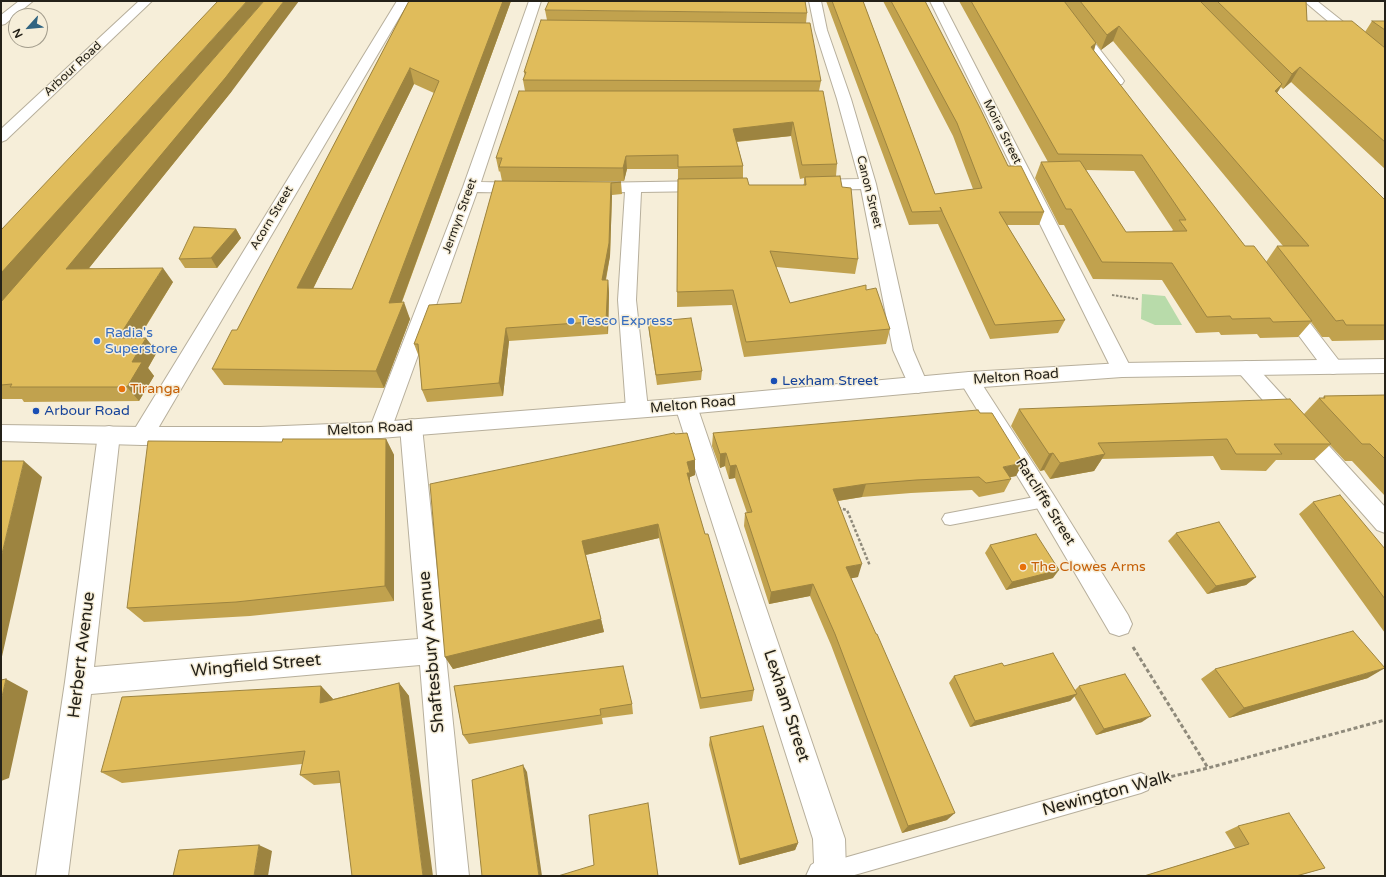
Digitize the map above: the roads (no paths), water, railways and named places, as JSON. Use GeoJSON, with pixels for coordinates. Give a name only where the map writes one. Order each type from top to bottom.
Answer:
{"type":"FeatureCollection","features":[{"type":"Feature","properties":{"kind":"street"},"geometry":{"type":"LineString","coordinates":[[1,21],[27,1]]}},
{"type":"Feature","properties":{"kind":"street","name":"Arbour Road"},"geometry":{"type":"LineString","coordinates":[[1,137],[146,1]]}},
{"type":"Feature","properties":{"kind":"street","name":"Acorn Street"},"geometry":{"type":"LineString","coordinates":[[142,436],[403,1]]}},
{"type":"Feature","properties":{"kind":"street","name":"Jermyn Street"},"geometry":{"type":"LineString","coordinates":[[380,430],[471,188],[509,98],[533,28],[535,1]]}},
{"type":"Feature","properties":{"kind":"street","name":"Canon Street"},"geometry":{"type":"LineString","coordinates":[[815,1],[813,29],[836,99],[868,184],[903,350],[918,385]]}},
{"type":"Feature","properties":{"kind":"street","name":"Moira Street"},"geometry":{"type":"LineString","coordinates":[[936,1],[1122,370]]}},
{"type":"Feature","properties":{"kind":"street"},"geometry":{"type":"LineString","coordinates":[[1056,1],[1128,96]]}},
{"type":"Feature","properties":{"kind":"street"},"geometry":{"type":"LineString","coordinates":[[1310,1],[1385,62]]}},
{"type":"Feature","properties":{"kind":"street"},"geometry":{"type":"LineString","coordinates":[[798,185],[868,184]]}},
{"type":"Feature","properties":{"kind":"street"},"geometry":{"type":"LineString","coordinates":[[579,188],[719,186]]}},
{"type":"Feature","properties":{"kind":"street"},"geometry":{"type":"LineString","coordinates":[[471,188],[540,188]]}},
{"type":"Feature","properties":{"kind":"street"},"geometry":{"type":"LineString","coordinates":[[633,188],[627,300],[637,409]]}},
{"type":"Feature","properties":{"kind":"street"},"geometry":{"type":"LineString","coordinates":[[1276,291],[1333,366]]}},
{"type":"Feature","properties":{"kind":"street","name":"Melton Road"},"geometry":{"type":"LineString","coordinates":[[1,433],[109,434],[142,436],[260,435],[380,430],[686,406],[969,380],[1122,370],[1385,366]]}},
{"type":"Feature","properties":{"kind":"street"},"geometry":{"type":"LineString","coordinates":[[1246,368],[1385,523]]}},
{"type":"Feature","properties":{"kind":"street","name":"Ratcliffe Street"},"geometry":{"type":"LineString","coordinates":[[969,380],[1045,501],[1119,624]]}},
{"type":"Feature","properties":{"kind":"street","name":"Lexham Street"},"geometry":{"type":"LineString","coordinates":[[686,406],[829,839],[826,874]]}},
{"type":"Feature","properties":{"kind":"street","name":"Shaftesbury Avenue"},"geometry":{"type":"LineString","coordinates":[[411,428],[453,876]]}},
{"type":"Feature","properties":{"kind":"street","name":"Herbert Avenue"},"geometry":{"type":"LineString","coordinates":[[52,876],[79,682],[109,434]]}},
{"type":"Feature","properties":{"kind":"street","name":"Wingfield Street"},"geometry":{"type":"LineString","coordinates":[[79,682],[432,651]]}},
{"type":"Feature","properties":{"kind":"lane"},"geometry":{"type":"LineString","coordinates":[[950,520],[1045,501]]}},
{"type":"Feature","properties":{"kind":"lane","name":"Newington Walk"},"geometry":{"type":"LineString","coordinates":[[826,874],[1141,783]]}},
{"type":"Feature","properties":{"kind":"place","name":"Tesco Express"},"geometry":{"type":"Point","coordinates":[571,321]}},
{"type":"Feature","properties":{"kind":"place","name":"Radia's Superstore"},"geometry":{"type":"Point","coordinates":[97,341]}},
{"type":"Feature","properties":{"kind":"place","name":"Lexham Street"},"geometry":{"type":"Point","coordinates":[774,381]}},
{"type":"Feature","properties":{"kind":"place","name":"Tiranga"},"geometry":{"type":"Point","coordinates":[122,389]}},
{"type":"Feature","properties":{"kind":"place","name":"Arbour Road"},"geometry":{"type":"Point","coordinates":[36,411]}},
{"type":"Feature","properties":{"kind":"place","name":"The Clowes Arms"},"geometry":{"type":"Point","coordinates":[1023,567]}}]}
